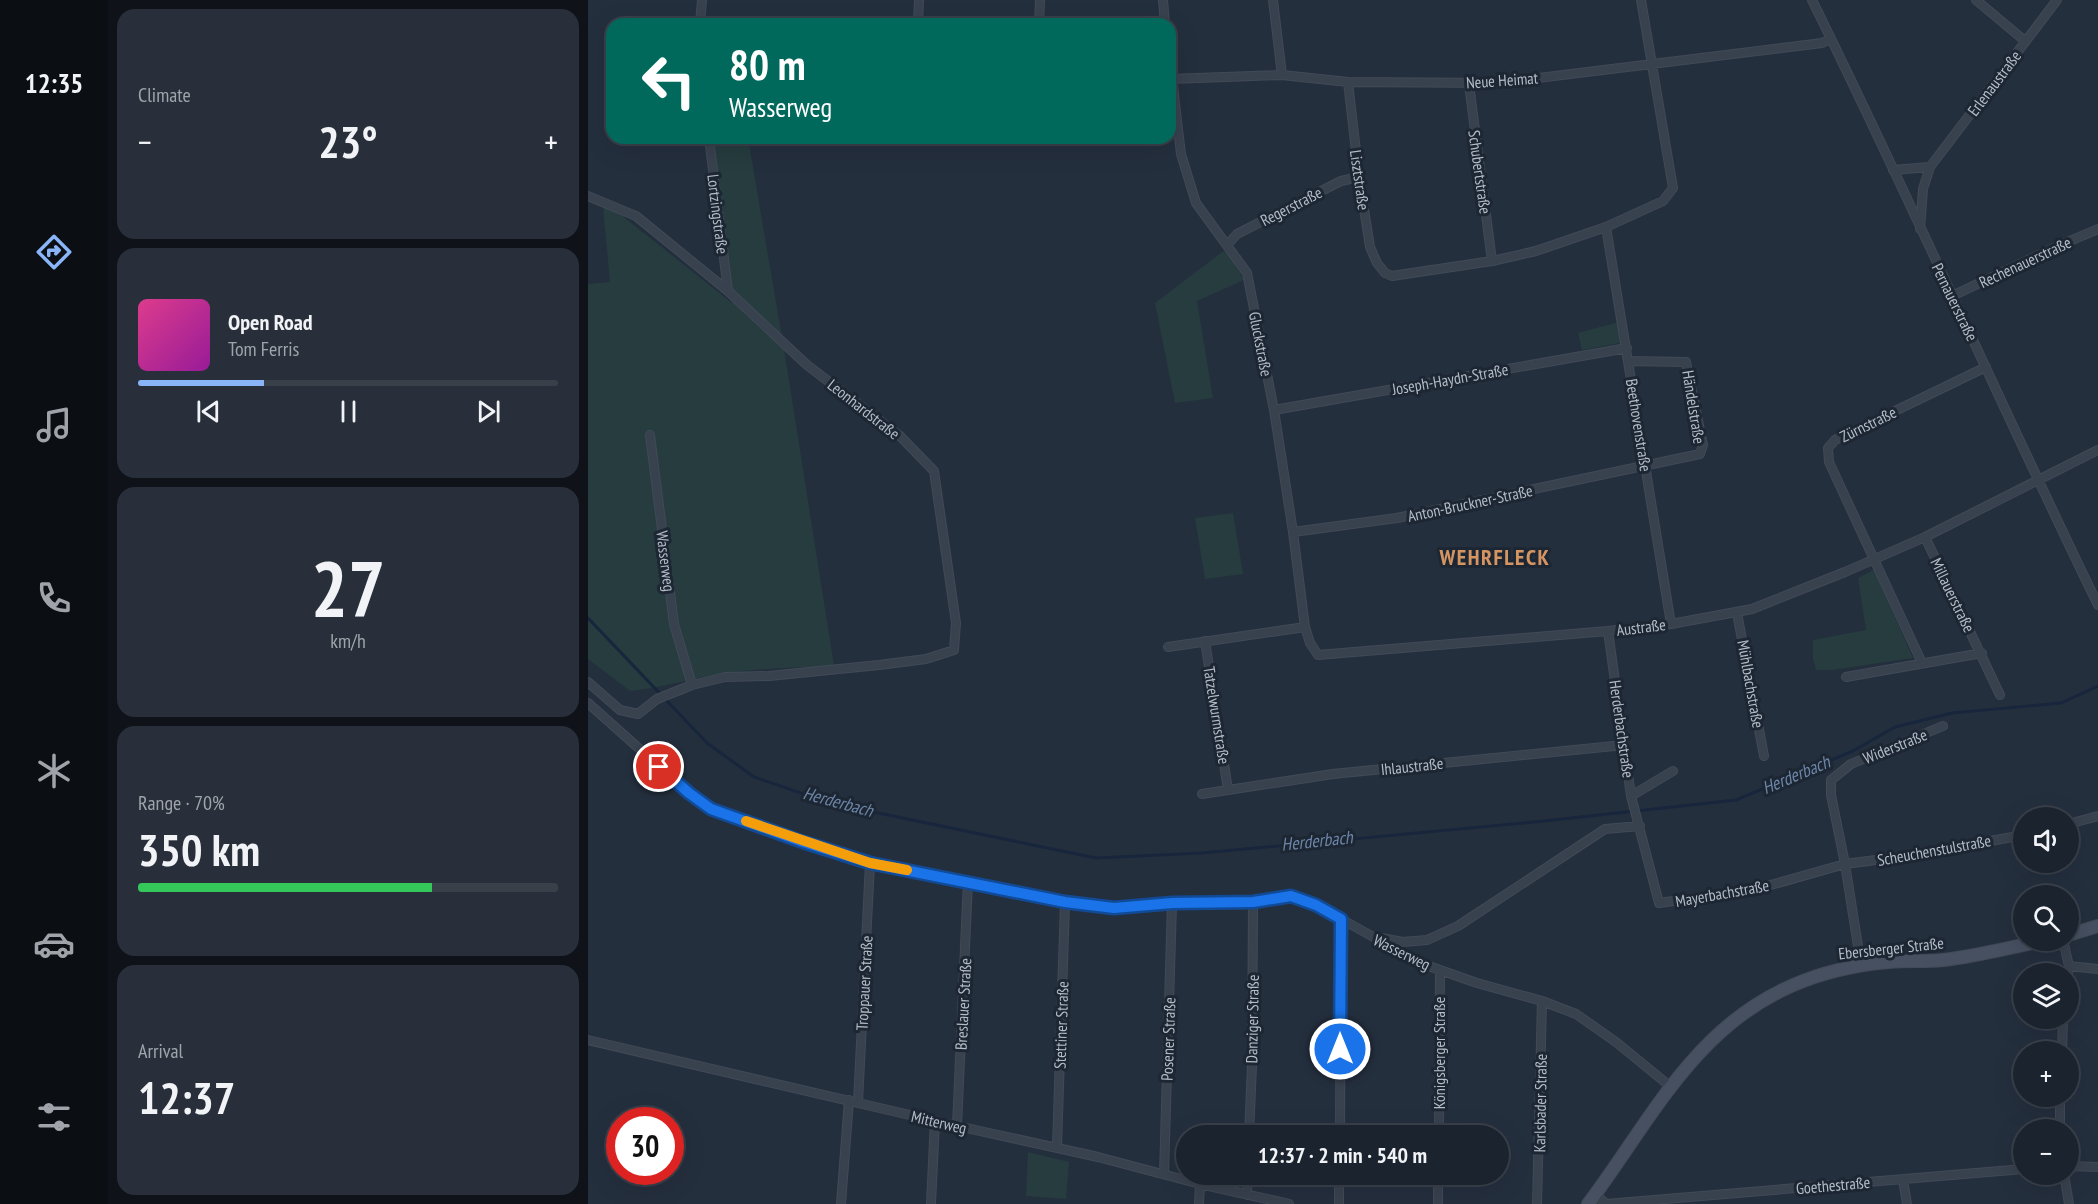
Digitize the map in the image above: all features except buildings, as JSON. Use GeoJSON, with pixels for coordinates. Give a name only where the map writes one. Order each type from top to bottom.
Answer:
{"type":"FeatureCollection","features":[{"type":"Feature","properties":{"kind":"street"},"geometry":{"type":"LineString","coordinates":[[700,18],[702,0]]}},
{"type":"Feature","properties":{"kind":"street"},"geometry":{"type":"LineString","coordinates":[[918,0],[918,18]]}},
{"type":"Feature","properties":{"kind":"street"},"geometry":{"type":"LineString","coordinates":[[1039,18],[1040,0]]}},
{"type":"Feature","properties":{"kind":"street"},"geometry":{"type":"LineString","coordinates":[[1163,0],[1165,18]]}},
{"type":"Feature","properties":{"kind":"street"},"geometry":{"type":"LineString","coordinates":[[1273,0],[1282,75]]}},
{"type":"Feature","properties":{"kind":"street"},"geometry":{"type":"LineString","coordinates":[[1492,261],[1536,251],[1606,227],[1663,201],[1672,188],[1641,0]]}},
{"type":"Feature","properties":{"kind":"street","name":"Pernauerstraße"},"geometry":{"type":"LineString","coordinates":[[1812,0],[1986,367],[2036,479],[2098,604]]}},
{"type":"Feature","properties":{"kind":"street"},"geometry":{"type":"LineString","coordinates":[[1976,0],[2025,41]]}},
{"type":"Feature","properties":{"kind":"street","name":"Erlenaustraße"},"geometry":{"type":"LineString","coordinates":[[1920,229],[1923,189],[1930,167],[2057,0]]}},
{"type":"Feature","properties":{"kind":"street","name":"Neue Heimat"},"geometry":{"type":"LineString","coordinates":[[1176,79],[1282,75],[1348,82],[1497,83],[1822,43],[1832,39]]}},
{"type":"Feature","properties":{"kind":"street","name":"Lisztstraße"},"geometry":{"type":"LineString","coordinates":[[1348,82],[1370,247],[1385,273],[1392,276],[1492,261]]}},
{"type":"Feature","properties":{"kind":"street","name":"Schubertstraße"},"geometry":{"type":"LineString","coordinates":[[1469,84],[1492,261]]}},
{"type":"Feature","properties":{"kind":"street","name":"Gluckstraße"},"geometry":{"type":"LineString","coordinates":[[1176,116],[1181,154],[1196,203],[1247,273],[1274,410],[1305,627]]}},
{"type":"Feature","properties":{"kind":"street","name":"Lortzingstraße"},"geometry":{"type":"LineString","coordinates":[[710,144],[728,291]]}},
{"type":"Feature","properties":{"kind":"street"},"geometry":{"type":"LineString","coordinates":[[1893,170],[1930,167]]}},
{"type":"Feature","properties":{"kind":"street","name":"Regerstraße"},"geometry":{"type":"LineString","coordinates":[[1228,244],[1237,234],[1341,181],[1359,177]]}},
{"type":"Feature","properties":{"kind":"street","name":"Leonhardstraße"},"geometry":{"type":"LineString","coordinates":[[588,196],[636,216],[728,291],[807,365],[900,436],[934,471],[956,623],[954,650],[926,659],[769,676],[725,677],[692,686]]}},
{"type":"Feature","properties":{"kind":"street","name":"Beethovenstraße"},"geometry":{"type":"LineString","coordinates":[[1606,227],[1671,624]]}},
{"type":"Feature","properties":{"kind":"street","name":"Rechenauerstraße"},"geometry":{"type":"LineString","coordinates":[[1952,296],[2098,229]]}},
{"type":"Feature","properties":{"kind":"street","name":"Joseph-Haydn-Straße"},"geometry":{"type":"LineString","coordinates":[[1274,410],[1627,348]]}},
{"type":"Feature","properties":{"kind":"street","name":"Händelstraße"},"geometry":{"type":"LineString","coordinates":[[1629,361],[1686,362],[1703,445],[1700,454],[1645,466]]}},
{"type":"Feature","properties":{"kind":"street","name":"Zürnstraße"},"geometry":{"type":"LineString","coordinates":[[1874,558],[1829,462],[1828,448],[1834,440],[1986,367]]}},
{"type":"Feature","properties":{"kind":"street","name":"Wasserweg"},"geometry":{"type":"LineString","coordinates":[[650,435],[674,624],[692,686]]}},
{"type":"Feature","properties":{"kind":"street","name":"Austraße"},"geometry":{"type":"LineString","coordinates":[[1305,627],[1310,643],[1318,655],[1671,624],[1737,613],[1763,606],[1925,537],[1973,514],[2036,479],[2098,450]]}},
{"type":"Feature","properties":{"kind":"street","name":"Anton-Bruckner-Straße"},"geometry":{"type":"LineString","coordinates":[[1293,532],[1397,518],[1645,466]]}},
{"type":"Feature","properties":{"kind":"street","name":"Millauerstraße"},"geometry":{"type":"LineString","coordinates":[[1925,537],[2000,695]]}},
{"type":"Feature","properties":{"kind":"street"},"geometry":{"type":"LineString","coordinates":[[1874,558],[1922,663]]}},
{"type":"Feature","properties":{"kind":"street","name":"Mühlbachstraße"},"geometry":{"type":"LineString","coordinates":[[1737,613],[1764,756]]}},
{"type":"Feature","properties":{"kind":"street"},"geometry":{"type":"LineString","coordinates":[[1168,647],[1305,627]]}},
{"type":"Feature","properties":{"kind":"street","name":"Herderbachstraße"},"geometry":{"type":"LineString","coordinates":[[1608,630],[1632,797],[1639,825]]}},
{"type":"Feature","properties":{"kind":"street","name":"Tatzelwurmstraße"},"geometry":{"type":"LineString","coordinates":[[1205,641],[1228,790]]}},
{"type":"Feature","properties":{"kind":"street","name":"Millauerstraße"},"geometry":{"type":"LineString","coordinates":[[1846,677],[1982,653]]}},
{"type":"Feature","properties":{"kind":"street"},"geometry":{"type":"LineString","coordinates":[[588,682],[620,710],[638,714],[657,699],[692,686]]}},
{"type":"Feature","properties":{"kind":"street","name":"Wasserweg"},"geometry":{"type":"LineString","coordinates":[[588,703],[689,793],[711,809],[803,842],[870,863],[1065,902],[1114,908],[1172,903],[1253,902],[1291,896],[1316,905],[1420,963],[1576,1014],[1617,1042],[1671,1087]]}},
{"type":"Feature","properties":{"kind":"street","name":"Widerstraße"},"geometry":{"type":"LineString","coordinates":[[1845,864],[1831,795],[1831,780],[1851,764],[1942,726]]}},
{"type":"Feature","properties":{"kind":"street","name":"Ihlaustraße"},"geometry":{"type":"LineString","coordinates":[[1202,794],[1333,774],[1624,745]]}},
{"type":"Feature","properties":{"kind":"street"},"geometry":{"type":"LineString","coordinates":[[1632,797],[1673,771]]}},
{"type":"Feature","properties":{"kind":"street"},"geometry":{"type":"LineString","coordinates":[[2079,821],[2098,816]]}},
{"type":"Feature","properties":{"kind":"street"},"geometry":{"type":"LineString","coordinates":[[1371,937],[1403,942],[1427,940],[1458,926],[1605,829],[1639,825]]}},
{"type":"Feature","properties":{"kind":"street","name":"Mayerbachstraße"},"geometry":{"type":"LineString","coordinates":[[1639,825],[1659,903],[1753,890],[1845,864]]}},
{"type":"Feature","properties":{"kind":"street","name":"Scheuchenstulstraße"},"geometry":{"type":"LineString","coordinates":[[1845,864],[2013,837]]}},
{"type":"Feature","properties":{"kind":"street","name":"Troppauer Straße"},"geometry":{"type":"LineString","coordinates":[[841,1204],[854,1102],[870,863]]}},
{"type":"Feature","properties":{"kind":"street"},"geometry":{"type":"LineString","coordinates":[[1845,864],[1861,965]]}},
{"type":"Feature","properties":{"kind":"street","name":"Breslauer Straße"},"geometry":{"type":"LineString","coordinates":[[957,1126],[968,881]]}},
{"type":"Feature","properties":{"kind":"street","name":"Stettiner Straße"},"geometry":{"type":"LineString","coordinates":[[1058,1147],[1065,902]]}},
{"type":"Feature","properties":{"kind":"street","name":"Danziger Straße"},"geometry":{"type":"LineString","coordinates":[[1249,1125],[1253,902]]}},
{"type":"Feature","properties":{"kind":"street","name":"Posener Straße"},"geometry":{"type":"LineString","coordinates":[[1164,1174],[1172,903]]}},
{"type":"Feature","properties":{"kind":"street"},"geometry":{"type":"LineString","coordinates":[[1340,1125],[1341,919]]}},
{"type":"Feature","properties":{"kind":"street"},"geometry":{"type":"LineString","coordinates":[[2079,932],[2098,926]]}},
{"type":"Feature","properties":{"kind":"street","name":"Ebersberger Straße"},"geometry":{"type":"LineString","coordinates":[[1592,1199],[1671,1087],[1711,1041],[1748,1010],[1787,986],[1861,965],[1945,960],[2013,947]]}},
{"type":"Feature","properties":{"kind":"street"},"geometry":{"type":"LineString","coordinates":[[2079,970],[2098,969]]}},
{"type":"Feature","properties":{"kind":"street","name":"Königsberger Straße"},"geometry":{"type":"LineString","coordinates":[[1439,1125],[1440,970]]}},
{"type":"Feature","properties":{"kind":"street","name":"Karlsbader Straße"},"geometry":{"type":"LineString","coordinates":[[1537,1204],[1542,1001]]}},
{"type":"Feature","properties":{"kind":"street","name":"Mitterweg"},"geometry":{"type":"LineString","coordinates":[[588,1040],[935,1121],[1058,1147],[1176,1177]]}},
{"type":"Feature","properties":{"kind":"street"},"geometry":{"type":"LineString","coordinates":[[931,1204],[935,1121]]}},
{"type":"Feature","properties":{"kind":"street"},"geometry":{"type":"LineString","coordinates":[[2079,1166],[2098,1167]]}},
{"type":"Feature","properties":{"kind":"street","name":"Goethestraße"},"geometry":{"type":"LineString","coordinates":[[1592,1199],[1606,1204],[1697,1201],[2013,1170]]}},
{"type":"Feature","properties":{"kind":"street"},"geometry":{"type":"LineString","coordinates":[[1903,1180],[1907,1204]]}},
{"type":"Feature","properties":{"kind":"street"},"geometry":{"type":"LineString","coordinates":[[1199,1204],[1200,1185]]}},
{"type":"Feature","properties":{"kind":"street","name":"Mitterweg"},"geometry":{"type":"LineString","coordinates":[[1205,1185],[1284,1203]]}},
{"type":"Feature","properties":{"kind":"street"},"geometry":{"type":"LineString","coordinates":[[1247,1185],[1247,1194]]}},
{"type":"Feature","properties":{"kind":"street"},"geometry":{"type":"LineString","coordinates":[[1339,1185],[1339,1204]]}},
{"type":"Feature","properties":{"kind":"street"},"geometry":{"type":"LineString","coordinates":[[1438,1185],[1438,1204]]}},
{"type":"Feature","properties":{"kind":"street"},"geometry":{"type":"LineString","coordinates":[[2065,1185],[2068,1204]]}},
{"type":"Feature","properties":{"kind":"green space"},"geometry":{"type":"Polygon","coordinates":[[[715,144],[749,144],[834,666],[726,673],[630,691],[588,659],[588,284],[610,282],[603,206],[621,215],[732,303],[715,144]]]}},
{"type":"Feature","properties":{"kind":"green space"},"geometry":{"type":"Polygon","coordinates":[[[1227,251],[1244,280],[1197,301],[1213,398],[1175,403],[1155,303],[1222,252],[1227,251]]]}},
{"type":"Feature","properties":{"kind":"green space"},"geometry":{"type":"Polygon","coordinates":[[[1619,322],[1620,343],[1582,350],[1578,333],[1619,322]]]}},
{"type":"Feature","properties":{"kind":"green space"},"geometry":{"type":"Polygon","coordinates":[[[1233,513],[1243,574],[1205,579],[1195,518],[1233,513]]]}},
{"type":"Feature","properties":{"kind":"green space"},"geometry":{"type":"Polygon","coordinates":[[[1874,570],[1913,658],[1832,670],[1816,670],[1813,640],[1866,630],[1858,578],[1874,570]]]}},
{"type":"Feature","properties":{"kind":"green space"},"geometry":{"type":"Polygon","coordinates":[[[1028,1152],[1069,1162],[1066,1199],[1026,1196],[1028,1152]]]}},
{"type":"Feature","properties":{"kind":"waterway","name":"Herderbach"},"geometry":{"type":"LineString","coordinates":[[588,618],[707,743],[754,777],[830,803],[1096,858],[1202,853],[1544,821],[1736,800],[1853,751],[1895,727],[1952,713],[2061,703],[2098,686]]}},
{"type":"Feature","properties":{"kind":"slow traffic"},"geometry":{"type":"LineString","coordinates":[[746,821],[870,863],[907,870]]}},
{"type":"Feature","properties":{"kind":"district","name":"WEHRFLECK"},"geometry":{"type":"Point","coordinates":[1495,557]}},
{"type":"Feature","properties":{"kind":"route"},"geometry":{"type":"LineString","coordinates":[[659,767],[711,809],[870,863],[1065,902],[1114,908],[1172,903],[1253,902],[1291,896],[1316,905],[1341,919],[1340,1049]]}}]}
